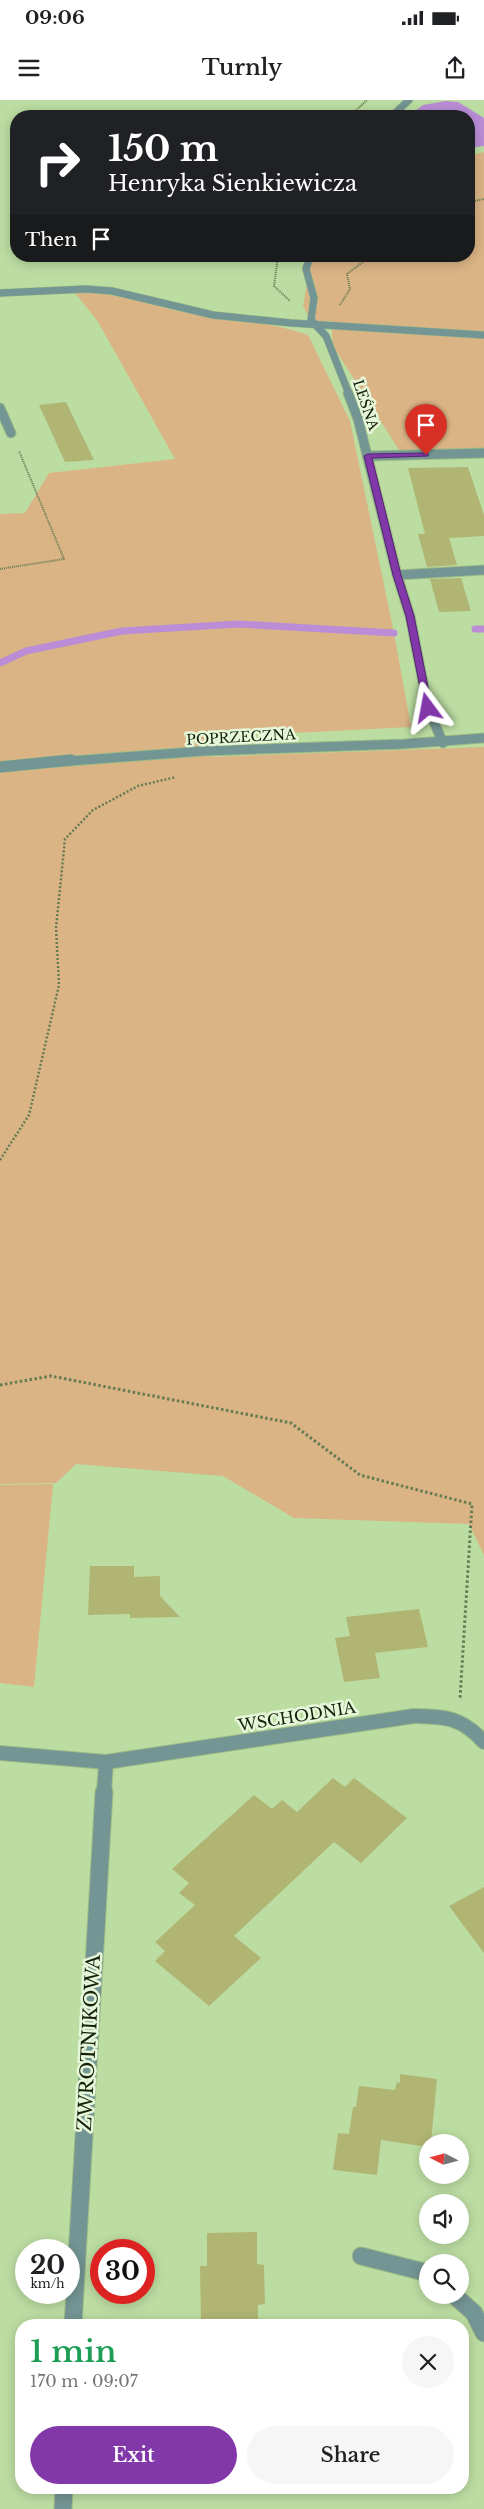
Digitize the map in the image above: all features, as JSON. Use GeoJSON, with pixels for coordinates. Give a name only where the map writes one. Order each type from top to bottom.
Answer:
{"type":"FeatureCollection","features":[{"type":"Feature","properties":{"kind":"street"},"geometry":{"type":"LineString","coordinates":[[398,110],[409,100]]}},
{"type":"Feature","properties":{"kind":"street"},"geometry":{"type":"LineString","coordinates":[[308,262],[306,269],[314,298],[312,322]]}},
{"type":"Feature","properties":{"kind":"street"},"geometry":{"type":"LineString","coordinates":[[0,293],[86,289],[112,291],[213,315],[484,335]]}},
{"type":"Feature","properties":{"kind":"street","name":"LEŚNA"},"geometry":{"type":"LineString","coordinates":[[312,322],[326,336],[358,419],[397,575],[410,616],[428,708],[443,742]]}},
{"type":"Feature","properties":{"kind":"street"},"geometry":{"type":"LineString","coordinates":[[0,408],[12,433]]}},
{"type":"Feature","properties":{"kind":"street"},"geometry":{"type":"LineString","coordinates":[[368,456],[484,453]]}},
{"type":"Feature","properties":{"kind":"street"},"geometry":{"type":"LineString","coordinates":[[397,575],[484,570]]}},
{"type":"Feature","properties":{"kind":"street","name":"POPRZECZNA"},"geometry":{"type":"LineString","coordinates":[[0,767],[87,758],[443,742],[484,738]]}},
{"type":"Feature","properties":{"kind":"street","name":"WSCHODNIA"},"geometry":{"type":"LineString","coordinates":[[0,1753],[106,1762],[414,1716],[459,1719]]}},
{"type":"Feature","properties":{"kind":"street"},"geometry":{"type":"LineString","coordinates":[[459,1719],[474,1730],[484,1742]]}},
{"type":"Feature","properties":{"kind":"street","name":"ZWROTNIKOWA"},"geometry":{"type":"LineString","coordinates":[[73,2319],[106,1762]]}},
{"type":"Feature","properties":{"kind":"street"},"geometry":{"type":"LineString","coordinates":[[361,2256],[419,2271]]}},
{"type":"Feature","properties":{"kind":"street"},"geometry":{"type":"LineString","coordinates":[[464,2304],[474,2313],[484,2333]]}},
{"type":"Feature","properties":{"kind":"street"},"geometry":{"type":"LineString","coordinates":[[62,2509],[63,2494]]}},
{"type":"Feature","properties":{"kind":"path"},"geometry":{"type":"LineString","coordinates":[[356,110],[367,100]]}},
{"type":"Feature","properties":{"kind":"path"},"geometry":{"type":"LineString","coordinates":[[277,262],[274,286],[312,322]]}},
{"type":"Feature","properties":{"kind":"path"},"geometry":{"type":"LineString","coordinates":[[342,325],[338,307],[350,289],[348,274],[363,262]]}},
{"type":"Feature","properties":{"kind":"path"},"geometry":{"type":"LineString","coordinates":[[0,569],[64,560],[12,433]]}},
{"type":"Feature","properties":{"kind":"path"},"geometry":{"type":"LineString","coordinates":[[0,1160],[30,1115],[59,984],[56,928],[65,840],[93,810],[138,786],[177,777]]}},
{"type":"Feature","properties":{"kind":"path"},"geometry":{"type":"LineString","coordinates":[[0,1386],[51,1376],[291,1423],[360,1475],[472,1504],[459,1719]]}},
{"type":"Feature","properties":{"kind":"shaded area"},"geometry":{"type":"Polygon","coordinates":[[[446,101],[458,102],[471,110],[416,110],[423,105],[446,101]]]}},
{"type":"Feature","properties":{"kind":"shaded area"},"geometry":{"type":"Polygon","coordinates":[[[475,112],[484,118],[484,146],[475,147],[475,112]]]}},
{"type":"Feature","properties":{"kind":"shaded area"},"geometry":{"type":"Polygon","coordinates":[[[484,152],[484,450],[401,453],[333,346],[331,321],[311,321],[303,306],[311,262],[475,262],[475,154],[484,152]]]}},
{"type":"Feature","properties":{"kind":"shaded area"},"geometry":{"type":"Polygon","coordinates":[[[75,293],[118,296],[188,313],[264,324],[308,335],[350,421],[394,633],[411,727],[217,737],[209,757],[484,747],[484,1555],[469,1524],[294,1518],[223,1476],[76,1464],[56,1483],[0,1484],[0,514],[25,513],[49,473],[175,459],[97,320],[75,293]]]}},
{"type":"Feature","properties":{"kind":"shaded area"},"geometry":{"type":"Polygon","coordinates":[[[53,1484],[34,1687],[0,1683],[0,1485],[53,1484]]]}},
{"type":"Feature","properties":{"kind":"building"},"geometry":{"type":"Polygon","coordinates":[[[66,402],[94,460],[65,462],[39,405],[66,402]]]}},
{"type":"Feature","properties":{"kind":"building"},"geometry":{"type":"Polygon","coordinates":[[[468,467],[484,515],[484,536],[449,538],[457,565],[427,567],[418,534],[425,534],[408,468],[468,467]]]}},
{"type":"Feature","properties":{"kind":"building"},"geometry":{"type":"Polygon","coordinates":[[[461,578],[471,611],[439,612],[430,579],[461,578]]]}},
{"type":"Feature","properties":{"kind":"building"},"geometry":{"type":"Polygon","coordinates":[[[90,1566],[134,1566],[134,1577],[160,1576],[160,1596],[180,1617],[130,1618],[130,1614],[88,1615],[90,1566]]]}},
{"type":"Feature","properties":{"kind":"building"},"geometry":{"type":"Polygon","coordinates":[[[419,1609],[428,1647],[375,1653],[380,1678],[344,1682],[335,1638],[350,1636],[346,1617],[419,1609]]]}},
{"type":"Feature","properties":{"kind":"building"},"geometry":{"type":"Polygon","coordinates":[[[333,1778],[345,1787],[354,1778],[407,1818],[361,1863],[334,1842],[234,1936],[261,1958],[209,2006],[155,1961],[165,1951],[155,1942],[195,1905],[179,1893],[189,1883],[172,1869],[254,1795],[272,1809],[282,1800],[297,1812],[333,1778]]]}},
{"type":"Feature","properties":{"kind":"building"},"geometry":{"type":"Polygon","coordinates":[[[484,1887],[484,1953],[449,1906],[484,1887]]]}},
{"type":"Feature","properties":{"kind":"building"},"geometry":{"type":"Polygon","coordinates":[[[400,2074],[437,2079],[432,2134],[419,2134],[419,2146],[381,2140],[377,2175],[333,2170],[338,2133],[349,2134],[353,2107],[356,2107],[359,2086],[395,2090],[397,2082],[400,2083],[400,2074]]]}},
{"type":"Feature","properties":{"kind":"building"},"geometry":{"type":"Polygon","coordinates":[[[257,2232],[257,2264],[264,2265],[265,2304],[258,2305],[258,2319],[201,2319],[200,2266],[207,2266],[207,2233],[257,2232]]]}},
{"type":"Feature","properties":{"kind":"waterway"},"geometry":{"type":"LineString","coordinates":[[0,663],[26,651],[122,631],[239,624],[394,633]]}},
{"type":"Feature","properties":{"kind":"waterway"},"geometry":{"type":"LineString","coordinates":[[475,629],[484,629]]}},
{"type":"Feature","properties":{"kind":"route"},"geometry":{"type":"LineString","coordinates":[[426,455],[368,456],[397,575],[410,616],[428,708]]}}]}
